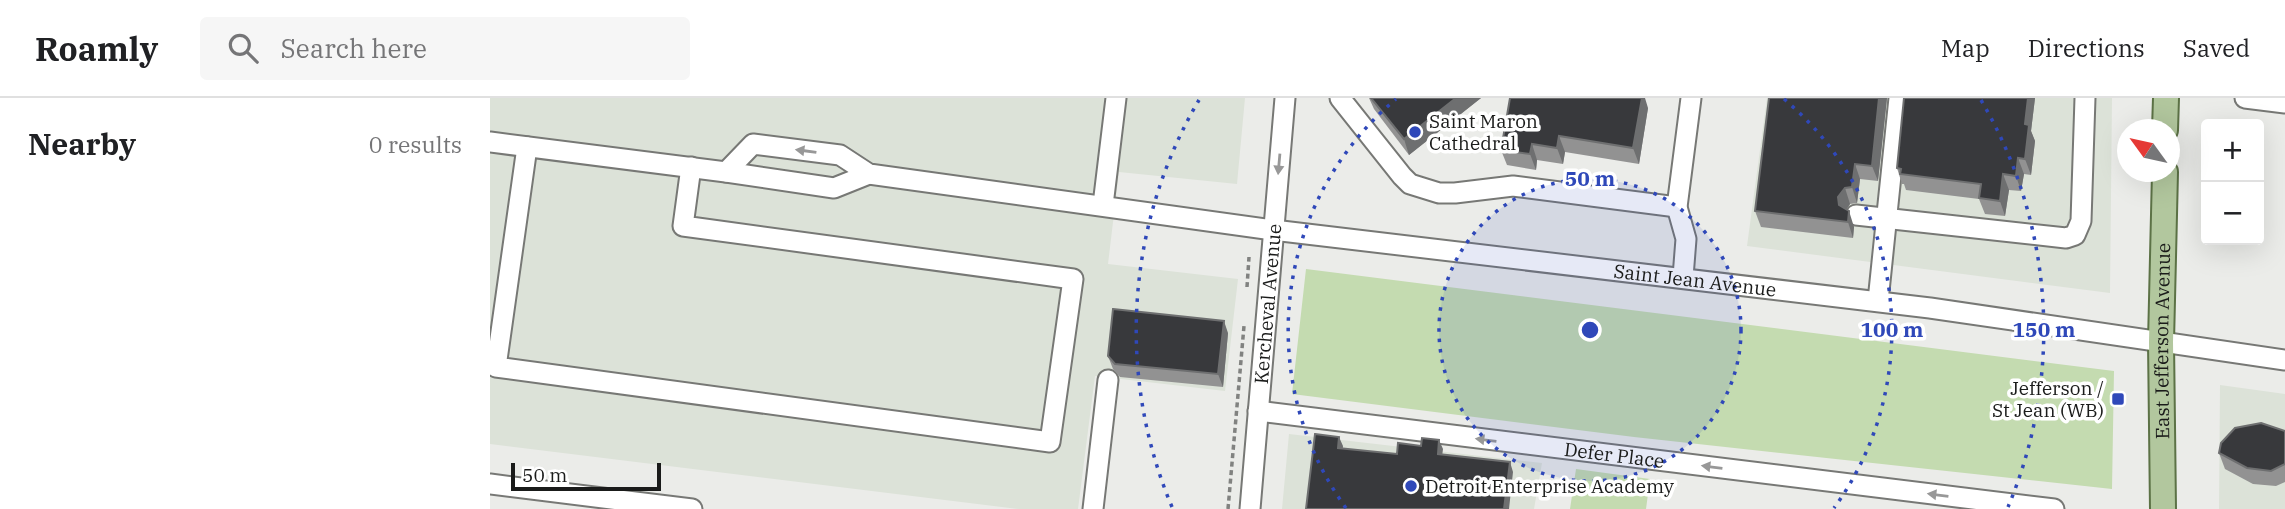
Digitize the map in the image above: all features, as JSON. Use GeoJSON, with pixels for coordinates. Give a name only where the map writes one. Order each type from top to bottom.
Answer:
{"type":"FeatureCollection","features":[{"type":"Feature","properties":{"kind":"main road"},"geometry":{"type":"LineString","coordinates":[[2165,119],[2166,98]]}},
{"type":"Feature","properties":{"kind":"main road","name":"East Jefferson Avenue"},"geometry":{"type":"LineString","coordinates":[[2162,509],[2161,342],[2165,182]]}},
{"type":"Feature","properties":{"kind":"street"},"geometry":{"type":"LineString","coordinates":[[1104,205],[1116,98]]}},
{"type":"Feature","properties":{"kind":"street","name":"Kercheval Avenue"},"geometry":{"type":"LineString","coordinates":[[1250,509],[1285,98]]}},
{"type":"Feature","properties":{"kind":"street"},"geometry":{"type":"LineString","coordinates":[[1340,98],[1402,176],[1410,184],[1423,190],[1455,194],[1513,186],[1677,207]]}},
{"type":"Feature","properties":{"kind":"street"},"geometry":{"type":"LineString","coordinates":[[1683,277],[1686,239],[1677,207],[1691,98]]}},
{"type":"Feature","properties":{"kind":"street"},"geometry":{"type":"LineString","coordinates":[[1878,302],[1899,98]]}},
{"type":"Feature","properties":{"kind":"street"},"geometry":{"type":"LineString","coordinates":[[1856,215],[2066,238],[2075,234],[2081,221],[2085,98]]}},
{"type":"Feature","properties":{"kind":"street"},"geometry":{"type":"LineString","coordinates":[[2245,98],[2285,103]]}},
{"type":"Feature","properties":{"kind":"street"},"geometry":{"type":"LineString","coordinates":[[490,142],[834,188],[869,174]]}},
{"type":"Feature","properties":{"kind":"street"},"geometry":{"type":"LineString","coordinates":[[726,172],[753,144],[840,155],[869,174]]}},
{"type":"Feature","properties":{"kind":"street"},"geometry":{"type":"LineString","coordinates":[[527,147],[496,367],[1050,442],[1073,279],[683,226],[691,167]]}},
{"type":"Feature","properties":{"kind":"street","name":"Saint Jean Avenue"},"geometry":{"type":"LineString","coordinates":[[869,174],[1273,230],[1878,302],[2285,360]]}},
{"type":"Feature","properties":{"kind":"street"},"geometry":{"type":"LineString","coordinates":[[1093,509],[1108,380]]}},
{"type":"Feature","properties":{"kind":"street","name":"Defer Place"},"geometry":{"type":"LineString","coordinates":[[1258,411],[2054,509]]}},
{"type":"Feature","properties":{"kind":"street"},"geometry":{"type":"LineString","coordinates":[[490,484],[692,509]]}},
{"type":"Feature","properties":{"kind":"path"},"geometry":{"type":"LineString","coordinates":[[1247,291],[1249,257]]}},
{"type":"Feature","properties":{"kind":"path"},"geometry":{"type":"LineString","coordinates":[[1228,509],[1244,318]]}},
{"type":"Feature","properties":{"kind":"shaded area"},"geometry":{"type":"Polygon","coordinates":[[[490,98],[1245,98],[1237,184],[1119,172],[1108,264],[1238,279],[1225,391],[1095,376],[1078,509],[1019,509],[490,444],[490,98]]]}},
{"type":"Feature","properties":{"kind":"shaded area"},"geometry":{"type":"Polygon","coordinates":[[[1767,98],[2112,98],[2110,293],[1747,246],[1767,98]]]}},
{"type":"Feature","properties":{"kind":"shaded area"},"geometry":{"type":"Polygon","coordinates":[[[2220,385],[2285,394],[2285,509],[2219,509],[2220,385]]]}},
{"type":"Feature","properties":{"kind":"shaded area","name":"Detroit Enterprise Academy"},"geometry":{"type":"Polygon","coordinates":[[[1289,434],[1542,463],[1534,509],[1282,509],[1289,434]]]}},
{"type":"Feature","properties":{"kind":"green space"},"geometry":{"type":"Polygon","coordinates":[[[1306,269],[2114,371],[2112,489],[1634,437],[1292,394],[1306,269]]]}},
{"type":"Feature","properties":{"kind":"green space"},"geometry":{"type":"Polygon","coordinates":[[[1576,469],[1650,479],[1646,509],[1570,509],[1576,469]]]}},
{"type":"Feature","properties":{"kind":"building"},"geometry":{"type":"Polygon","coordinates":[[[1371,98],[1456,98],[1404,139],[1371,98]]]}},
{"type":"Feature","properties":{"kind":"building"},"geometry":{"type":"Polygon","coordinates":[[[1510,98],[1642,98],[1633,148],[1559,136],[1557,148],[1532,144],[1530,154],[1501,150],[1510,98]]]}},
{"type":"Feature","properties":{"kind":"building"},"geometry":{"type":"Polygon","coordinates":[[[1769,98],[1879,98],[1872,166],[1855,164],[1852,187],[1845,188],[1838,197],[1839,205],[1849,211],[1848,222],[1755,211],[1769,98]]]}},
{"type":"Feature","properties":{"kind":"building"},"geometry":{"type":"Polygon","coordinates":[[[1904,98],[2028,98],[2025,124],[2029,125],[2025,159],[2018,158],[2016,176],[2003,174],[2000,201],[1979,198],[1981,184],[1900,174],[1901,169],[1897,168],[1904,98]]]}},
{"type":"Feature","properties":{"kind":"building"},"geometry":{"type":"Polygon","coordinates":[[[1113,309],[1224,321],[1218,374],[1115,364],[1108,356],[1113,309]]]}},
{"type":"Feature","properties":{"kind":"building"},"geometry":{"type":"Polygon","coordinates":[[[2261,423],[2285,431],[2285,464],[2271,471],[2247,468],[2219,453],[2221,443],[2235,428],[2261,423]]]}},
{"type":"Feature","properties":{"kind":"building","name":"Detroit Enterprise Academy"},"geometry":{"type":"Polygon","coordinates":[[[1315,434],[1339,437],[1338,448],[1397,454],[1398,443],[1421,446],[1422,438],[1439,440],[1438,454],[1510,462],[1504,509],[1306,509],[1315,434]]]}},
{"type":"Feature","properties":{"kind":"place","name":"Saint Maron Cathedral"},"geometry":{"type":"Point","coordinates":[1415,132]}},
{"type":"Feature","properties":{"kind":"place","name":"Jefferson / St Jean (WB)"},"geometry":{"type":"Point","coordinates":[2118,399]}},
{"type":"Feature","properties":{"kind":"place","name":"Detroit Enterprise Academy"},"geometry":{"type":"Point","coordinates":[1411,486]}}]}
